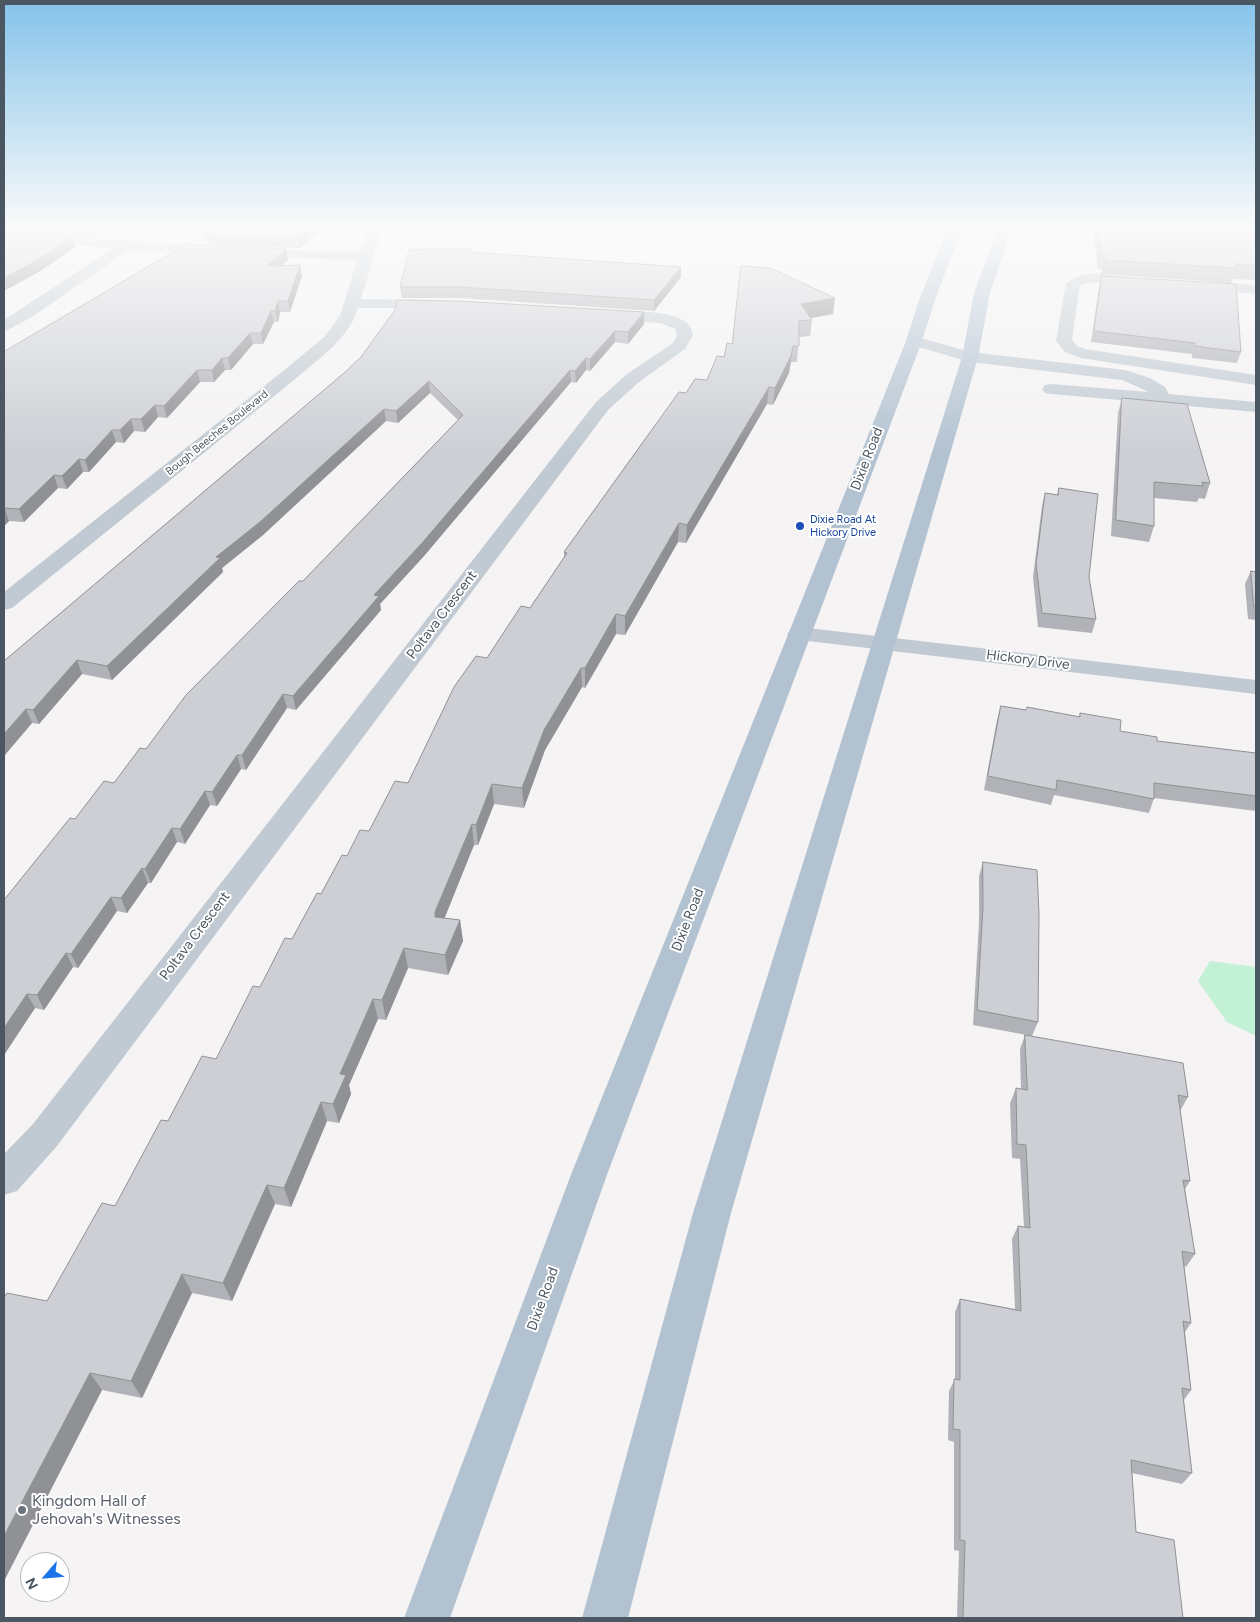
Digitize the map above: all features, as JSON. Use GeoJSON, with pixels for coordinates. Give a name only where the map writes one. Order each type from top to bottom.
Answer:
{"type":"FeatureCollection","features":[{"type":"Feature","properties":{"kind":"main road","name":"Dixie Road"},"geometry":{"type":"LineString","coordinates":[[427,1618],[590,1172],[914,341],[927,301]]}},
{"type":"Feature","properties":{"kind":"main road"},"geometry":{"type":"LineString","coordinates":[[604,1618],[712,1213],[970,357],[981,301]]}},
{"type":"Feature","properties":{"kind":"street"},"geometry":{"type":"LineString","coordinates":[[4,327],[45,301]]}},
{"type":"Feature","properties":{"kind":"street"},"geometry":{"type":"LineString","coordinates":[[1070,301],[1064,341],[1071,349],[1081,353],[1256,380]]}},
{"type":"Feature","properties":{"kind":"street"},"geometry":{"type":"LineString","coordinates":[[353,303],[460,305]]}},
{"type":"Feature","properties":{"kind":"street","name":"Bough Beeches Boulevard"},"geometry":{"type":"LineString","coordinates":[[4,603],[320,349],[337,332],[348,317],[353,303]]}},
{"type":"Feature","properties":{"kind":"street","name":"Poltava Crescent"},"geometry":{"type":"LineString","coordinates":[[4,1179],[45,1135],[602,406],[633,378],[679,346],[686,333],[680,326],[662,318],[586,314]]}},
{"type":"Feature","properties":{"kind":"street"},"geometry":{"type":"LineString","coordinates":[[914,341],[970,357],[1124,375],[1144,382],[1159,391],[1162,399]]}},
{"type":"Feature","properties":{"kind":"street"},"geometry":{"type":"LineString","coordinates":[[1051,389],[1256,407]]}},
{"type":"Feature","properties":{"kind":"street","name":"Hickory Drive"},"geometry":{"type":"LineString","coordinates":[[799,634],[1256,687]]}},
{"type":"Feature","properties":{"kind":"green space"},"geometry":{"type":"Polygon","coordinates":[[[1210,961],[1256,967],[1256,1036],[1227,1022],[1198,981],[1210,961]]]}},
{"type":"Feature","properties":{"kind":"building"},"geometry":{"type":"Polygon","coordinates":[[[91,301],[288,301],[278,301],[275,311],[271,311],[261,333],[250,333],[228,358],[222,358],[212,370],[197,370],[164,406],[155,405],[141,419],[131,419],[120,430],[112,430],[85,460],[79,459],[62,476],[54,475],[19,509],[4,508],[4,352],[91,301]]]}},
{"type":"Feature","properties":{"kind":"building"},"geometry":{"type":"Polygon","coordinates":[[[397,301],[440,301],[644,312],[628,332],[615,331],[590,359],[586,358],[575,371],[570,370],[422,543],[374,595],[379,596],[293,696],[283,694],[242,755],[237,755],[212,792],[205,791],[180,829],[172,828],[145,869],[142,868],[121,898],[111,897],[71,954],[66,953],[37,995],[27,994],[4,1028],[4,900],[70,818],[75,819],[104,781],[114,783],[140,748],[146,749],[186,695],[299,581],[303,581],[463,415],[429,381],[396,411],[384,409],[260,522],[216,557],[220,558],[107,666],[77,660],[33,710],[26,709],[4,734],[4,661],[344,373],[361,357],[395,310],[397,301]]]}},
{"type":"Feature","properties":{"kind":"building"},"geometry":{"type":"Polygon","coordinates":[[[737,301],[820,301],[801,304],[812,320],[799,321],[799,346],[793,346],[791,356],[775,388],[769,387],[687,525],[679,523],[625,616],[616,614],[585,668],[581,668],[544,730],[522,788],[492,784],[476,825],[472,824],[435,912],[435,917],[460,920],[445,955],[404,948],[382,1000],[373,999],[340,1074],[346,1075],[333,1104],[321,1102],[284,1188],[267,1185],[223,1283],[182,1274],[131,1381],[90,1373],[4,1536],[4,1298],[7,1293],[47,1301],[102,1203],[115,1206],[161,1120],[168,1121],[202,1056],[216,1059],[253,986],[260,987],[285,938],[292,939],[317,893],[321,894],[342,855],[347,856],[360,830],[369,831],[395,781],[408,783],[454,687],[476,656],[487,658],[521,606],[530,608],[567,553],[564,552],[679,392],[686,393],[695,379],[707,380],[717,356],[724,357],[727,343],[732,344],[737,301]]]}},
{"type":"Feature","properties":{"kind":"building"},"geometry":{"type":"Polygon","coordinates":[[[1098,301],[1237,301],[1241,352],[1195,346],[1195,343],[1094,331],[1098,301]]]}},
{"type":"Feature","properties":{"kind":"building"},"geometry":{"type":"Polygon","coordinates":[[[1122,398],[1187,404],[1210,483],[1202,482],[1203,486],[1154,482],[1154,526],[1116,520],[1122,398]]]}},
{"type":"Feature","properties":{"kind":"building"},"geometry":{"type":"Polygon","coordinates":[[[1059,488],[1098,494],[1089,577],[1096,619],[1042,613],[1036,564],[1045,493],[1058,495],[1059,488]]]}},
{"type":"Feature","properties":{"kind":"building"},"geometry":{"type":"Polygon","coordinates":[[[1251,571],[1256,572],[1256,606],[1254,606],[1251,571]]]}},
{"type":"Feature","properties":{"kind":"building"},"geometry":{"type":"Polygon","coordinates":[[[1001,706],[1026,710],[1027,707],[1080,717],[1080,713],[1121,720],[1120,731],[1157,737],[1157,741],[1256,753],[1256,796],[1154,783],[1154,799],[1057,780],[1056,790],[988,776],[1001,706]]]}},
{"type":"Feature","properties":{"kind":"building"},"geometry":{"type":"Polygon","coordinates":[[[983,862],[1037,870],[1039,914],[1038,1022],[977,1010],[983,907],[983,862]]]}},
{"type":"Feature","properties":{"kind":"building"},"geometry":{"type":"Polygon","coordinates":[[[1025,1035],[1183,1063],[1188,1097],[1178,1095],[1190,1181],[1183,1180],[1195,1254],[1182,1251],[1191,1323],[1183,1321],[1191,1390],[1182,1388],[1192,1473],[1131,1460],[1136,1532],[1174,1540],[1183,1618],[963,1618],[965,1541],[960,1540],[960,1430],[953,1429],[954,1379],[960,1380],[960,1299],[1021,1311],[1018,1226],[1030,1228],[1026,1145],[1017,1144],[1016,1088],[1027,1090],[1025,1035]]]}},
{"type":"Feature","properties":{"kind":"place","name":"Dixie Road At Hickory Drive"},"geometry":{"type":"Point","coordinates":[800,526]}},
{"type":"Feature","properties":{"kind":"place","name":"Kingdom Hall of Jehovah's Witnesses"},"geometry":{"type":"Point","coordinates":[22,1510]}}]}
